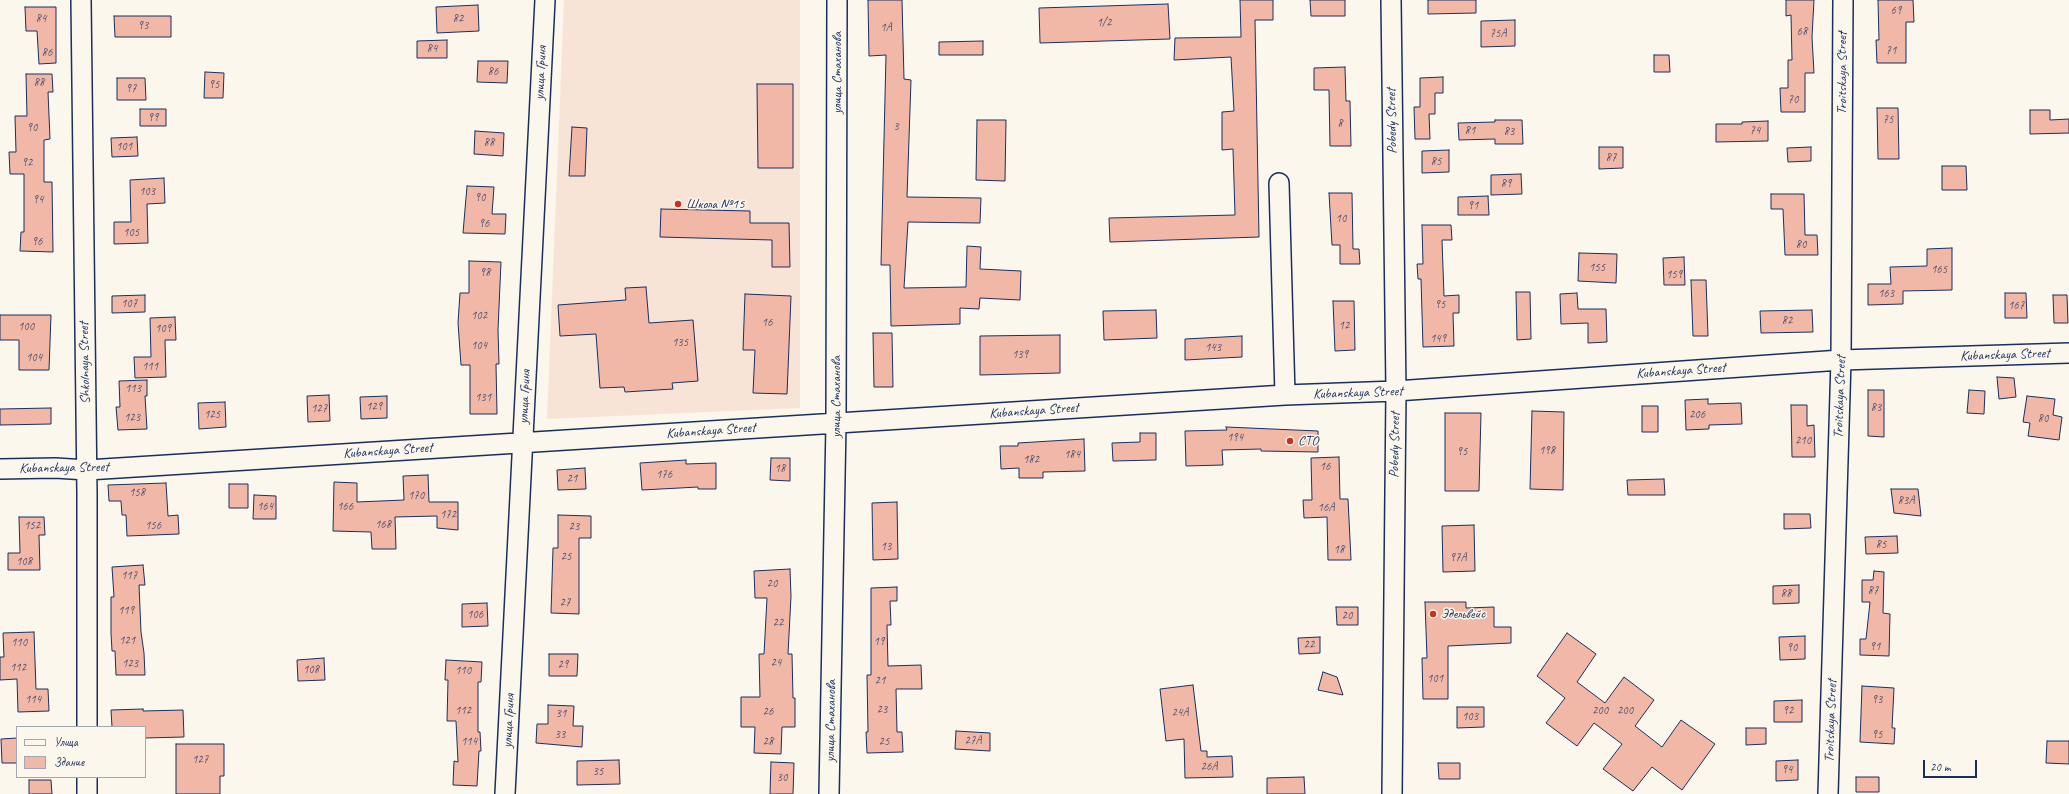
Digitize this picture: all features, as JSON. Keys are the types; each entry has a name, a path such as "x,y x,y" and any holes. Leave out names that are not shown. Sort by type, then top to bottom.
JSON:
{"street":[{"name":"Shkolnaya Street","path":"81,0 87,470 87,726"},
{"name":"улица Гриня","path":"505,794 545,0"},
{"name":"улица Стаханова","path":"829,794 836,424 837,0"},
{"name":"Pobedy Street","path":"1391,0 1396,392 1392,794"},
{"name":"Troitskaya Street","path":"1828,794 1841,360 1843,0"},
{"path":"1279,183 1285,395"},
{"name":"Kubanskaya Street","path":"0,469 55,468 87,470 1285,395 1396,392 1841,360 2069,353"},
{"path":"87,778 87,794"}],"shaded area":[{"name":"Школа №15","path":"564,0 800,0 800,408 547,419"}],"building":[{"path":"868,0 902,0 904,79 911,80 907,197 981,198 980,223 908,222 904,288 966,287 967,246 981,247 980,269 1021,271 1020,300 980,298 979,309 960,308 960,324 891,326 890,265 881,265 886,55 869,56"},
{"path":"1240,0 1273,0 1273,20 1255,20 1259,237 1110,242 1109,218 1235,215 1233,149 1222,150 1222,112 1234,111 1231,57 1174,60 1175,38 1241,37"},
{"path":"1310,0 1345,0 1345,16 1311,16"},
{"path":"1428,0 1476,0 1476,13 1428,14"},
{"path":"1786,0 1814,0 1812,37 1814,73 1805,73 1805,112 1781,112 1780,88 1788,88 1788,60 1792,60 1791,15 1786,16"},
{"path":"1878,0 1913,0 1914,22 1906,22 1906,63 1877,63 1876,40 1879,40"},
{"path":"1168,4 1170,39 1040,43 1039,8"},
{"path":"478,5 479,31 437,33 436,7"},
{"path":"25,7 56,7 56,63 39,64 37,31 26,31"},
{"path":"114,16 171,16 171,37 115,37"},
{"path":"1515,20 1515,46 1481,47 1481,21"},
{"path":"447,40 447,58 417,58 417,41"},
{"path":"983,41 983,55 939,55 939,42"},
{"path":"1654,55 1669,55 1670,72 1654,72"},
{"path":"478,61 508,61 507,83 477,82"},
{"path":"1345,67 1346,101 1350,101 1351,146 1330,146 1329,90 1314,90 1314,68"},
{"path":"205,72 224,73 223,98 204,98"},
{"path":"26,74 52,74 53,92 48,92 50,139 44,140 44,182 52,182 53,252 20,251 21,232 24,232 24,174 10,174 9,152 16,152 15,116 27,116"},
{"path":"1443,77 1443,93 1435,93 1435,114 1429,114 1430,139 1415,139 1414,107 1420,107 1420,78"},
{"path":"117,78 145,78 146,100 117,100"},
{"path":"757,84 793,84 793,168 758,168"},
{"path":"1877,108 1898,108 1899,159 1878,159"},
{"path":"140,109 166,109 166,126 140,126"},
{"path":"2030,110 2050,110 2050,120 2069,119 2069,133 2030,134"},
{"path":"977,120 1006,120 1005,181 976,180"},
{"path":"1495,120 1522,120 1523,144 1495,144 1495,139 1459,140 1458,123 1495,122"},
{"path":"1768,121 1768,141 1716,142 1716,124 1742,124 1742,122"},
{"path":"572,127 587,128 585,176 569,176"},
{"path":"475,131 504,133 503,156 474,154"},
{"path":"137,137 138,156 112,157 111,138"},
{"path":"1599,147 1623,147 1623,168 1599,169"},
{"path":"1811,147 1811,161 1788,162 1787,148"},
{"path":"1449,150 1449,172 1422,173 1422,151"},
{"path":"1942,166 1966,166 1967,190 1942,190"},
{"path":"1521,174 1522,194 1491,195 1491,175"},
{"path":"164,178 165,203 147,204 148,243 114,244 114,222 131,222 130,180"},
{"path":"467,186 494,187 492,214 506,214 505,234 463,233"},
{"path":"1329,193 1352,193 1353,249 1359,249 1360,264 1340,264 1340,245 1332,245"},
{"path":"1771,194 1804,194 1805,235 1817,235 1818,255 1785,255 1783,209 1771,209"},
{"path":"1488,196 1489,215 1458,215 1458,197"},
{"path":"661,209 750,211 750,223 789,223 790,267 772,267 772,240 660,237"},
{"path":"1422,225 1451,225 1452,240 1442,240 1444,296 1459,295 1459,313 1453,313 1454,346 1423,347 1421,279 1418,279 1417,264 1423,264"},
{"path":"1952,248 1952,290 1903,291 1903,304 1868,305 1868,284 1891,284 1890,267 1927,266 1927,249"},
{"path":"1579,253 1617,254 1616,283 1578,281"},
{"path":"1684,257 1685,285 1664,285 1663,258"},
{"path":"469,261 501,262 498,330 499,364 496,364 497,414 470,414 470,365 461,365 458,323 460,293 469,293"},
{"path":"1691,280 1706,280 1708,336 1693,336"},
{"path":"646,287 649,323 693,320 698,381 672,383 673,389 625,392 624,387 600,388 596,334 560,336 558,305 626,300 625,288"},
{"path":"1516,292 1530,292 1531,339 1517,340"},
{"path":"1577,293 1578,309 1606,309 1607,342 1588,343 1588,323 1561,324 1560,294"},
{"path":"2005,293 2026,293 2027,318 2005,318"},
{"path":"745,294 791,296 787,394 753,393 755,350 743,350"},
{"path":"145,295 145,312 112,313 112,296"},
{"path":"2053,295 2067,295 2068,323 2054,323"},
{"path":"1333,301 1354,301 1355,350 1335,351"},
{"path":"1156,310 1157,338 1104,340 1103,311"},
{"path":"1812,310 1813,332 1761,333 1760,311"},
{"path":"0,315 51,315 49,370 19,370 19,340 0,340"},
{"path":"175,317 176,340 165,340 166,377 135,378 134,357 151,357 150,318"},
{"path":"873,333 892,333 893,387 874,387"},
{"path":"1060,335 1060,373 980,375 980,336"},
{"path":"1242,336 1242,357 1185,360 1185,339"},
{"path":"1997,377 2014,378 2016,397 1999,399"},
{"path":"147,380 147,396 145,396 147,429 118,430 116,407 120,407 119,381"},
{"path":"1868,390 1884,390 1884,437 1868,436"},
{"path":"1969,390 1985,391 1984,414 1967,413"},
{"path":"329,395 330,421 308,422 307,396"},
{"path":"387,396 387,418 361,419 360,397"},
{"path":"2027,396 2055,399 2053,415 2062,417 2059,440 2028,436 2030,423 2023,422"},
{"path":"1708,399 1708,404 1741,403 1742,424 1709,425 1709,429 1686,430 1685,400"},
{"path":"225,402 226,427 199,429 198,403"},
{"path":"1791,405 1807,405 1807,426 1814,425 1815,457 1792,457"},
{"path":"1642,406 1658,406 1658,432 1642,432"},
{"path":"51,408 51,424 0,425 0,409"},
{"path":"1532,411 1564,412 1563,490 1530,489"},
{"path":"1445,413 1481,413 1479,491 1445,491"},
{"path":"1226,427 1318,431 1318,452 1261,451 1261,449 1222,450 1223,465 1186,466 1185,431 1227,430"},
{"path":"1140,433 1156,433 1156,460 1113,461 1112,443 1140,442"},
{"path":"1084,439 1085,471 1043,472 1043,478 1019,478 1019,468 1001,469 1000,446 1018,446 1018,443"},
{"path":"1339,457 1340,499 1348,499 1351,560 1328,560 1327,517 1304,518 1303,500 1312,500 1311,458"},
{"path":"771,458 790,458 790,481 770,480"},
{"path":"686,460 686,464 716,463 716,489 698,489 698,487 642,490 640,463"},
{"path":"585,468 586,489 558,490 557,470"},
{"path":"428,475 429,502 458,502 458,530 437,528 437,516 395,517 396,549 372,549 371,532 333,531 334,482 357,483 357,502 404,500 403,476"},
{"path":"1664,479 1665,495 1628,495 1627,480"},
{"path":"166,483 168,516 178,515 179,534 127,536 126,515 122,515 121,501 109,501 108,485"},
{"path":"229,484 248,484 248,508 229,508"},
{"path":"1891,489 1918,489 1921,516 1894,513"},
{"path":"254,495 276,496 276,519 253,519"},
{"path":"897,502 898,559 873,560 872,503"},
{"path":"1784,514 1810,514 1811,528 1784,529"},
{"path":"558,515 591,516 591,538 579,538 579,614 551,613 553,548 558,548"},
{"path":"19,517 44,517 45,535 39,535 40,570 8,570 8,553 20,553"},
{"path":"1474,525 1475,571 1443,572 1442,526"},
{"path":"1897,536 1898,553 1866,554 1865,537"},
{"path":"143,565 145,585 139,585 145,675 116,675 115,651 112,651 111,633 111,597 114,597 112,567"},
{"path":"790,569 791,596 788,654 792,654 795,727 782,727 781,754 754,753 755,727 741,727 741,697 760,697 759,654 764,654 767,598 755,598 754,571"},
{"path":"1874,571 1884,572 1883,613 1890,614 1889,656 1860,655 1860,639 1866,639 1870,602 1862,602 1862,580 1873,580"},
{"path":"1799,585 1799,603 1773,604 1773,586"},
{"path":"897,587 897,601 890,601 891,625 887,625 888,666 921,665 922,689 896,689 897,732 902,732 903,752 867,753 867,675 871,675 871,588"},
{"path":"1425,602 1466,602 1466,608 1494,607 1494,627 1511,627 1511,643 1448,646 1448,699 1423,699 1422,658 1427,658"},
{"path":"487,603 488,626 462,627 462,604"},
{"path":"1336,607 1358,607 1358,625 1337,625"},
{"path":"34,632 36,689 48,689 49,711 18,712 17,679 0,680 0,657 4,657 3,633"},
{"path":"1567,633 1596,654 1577,682 1605,703 1624,677 1654,700 1635,726 1662,747 1681,720 1715,744 1682,790 1652,767 1633,791 1603,769 1622,744 1594,723 1577,746 1546,723 1565,698 1537,676"},
{"path":"1805,636 1805,659 1780,660 1779,637"},
{"path":"1320,637 1320,653 1299,654 1298,638"},
{"path":"549,654 578,654 577,676 549,676"},
{"path":"324,658 325,680 298,681 297,660"},
{"path":"446,660 482,662 481,682 478,682 478,732 480,732 481,751 479,751 477,786 453,785 454,761 458,762 456,721 447,721 448,680 445,680"},
{"path":"1323,672 1337,677 1343,695 1318,690"},
{"path":"1193,685 1201,751 1207,751 1207,757 1232,756 1233,777 1185,778 1184,739 1166,741 1160,689"},
{"path":"1862,686 1894,688 1892,728 1895,728 1894,744 1860,742"},
{"path":"1802,700 1802,722 1774,722 1774,701"},
{"path":"548,705 574,706 573,726 583,726 582,747 536,743 537,724 548,724"},
{"path":"1457,707 1484,707 1484,727 1457,728"},
{"path":"111,710 183,710 184,737 146,738 146,726 112,726"},
{"path":"1746,728 1766,728 1766,744 1746,745"},
{"path":"956,731 990,733 990,751 955,749"},
{"path":"16,738 16,763 2,763 1,739"},
{"path":"2047,741 2069,741 2069,764 2046,763"},
{"path":"176,744 224,744 224,776 220,776 220,794 176,794"},
{"path":"619,760 620,784 577,785 577,761"},
{"path":"1798,760 1798,780 1776,781 1776,761"},
{"path":"771,762 794,763 793,794 770,794"},
{"path":"1438,763 1460,763 1460,779 1439,779"},
{"path":"1304,777 1305,794 1267,794 1267,778"},
{"path":"1856,777 1879,777 1879,792 1856,792"},
{"path":"29,780 51,780 52,794 29,794"}],"place":[{"name":"Школа №15","path":"678,204"},
{"name":"СТО","path":"1290,441"},
{"name":"Эдельвейс","path":"1433,614"}]}
